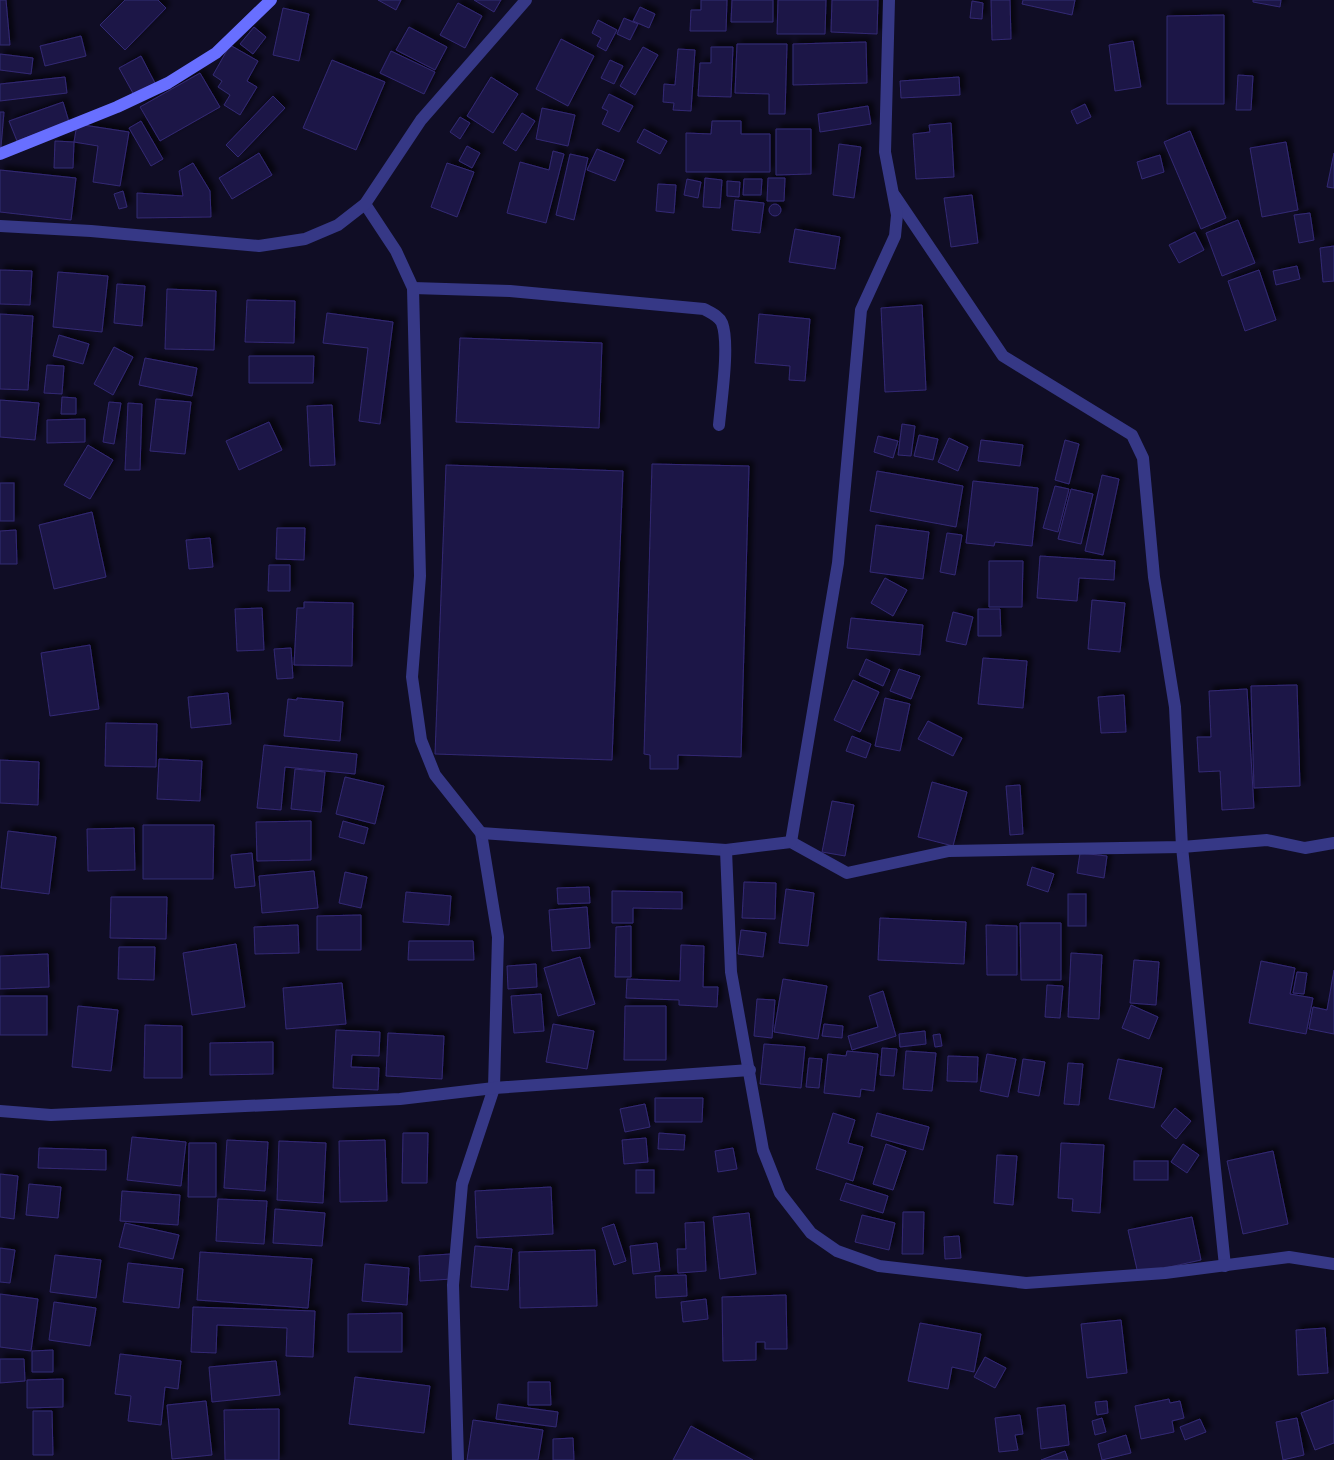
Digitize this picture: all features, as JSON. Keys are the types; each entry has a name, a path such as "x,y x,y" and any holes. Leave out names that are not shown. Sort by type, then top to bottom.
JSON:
{"main road":[{"path":"0,154 117,108 168,83 216,54 271,0"}],"street":[{"path":"0,226 91,231 259,246 305,238 338,225 365,204 421,120 526,0"},
{"path":"791,842 838,563 861,310 895,236 897,215 895,196 887,171 885,152 889,0"},
{"path":"895,196 1004,356 1132,435 1143,458 1154,577 1175,707 1182,847 1225,1266"},
{"path":"365,204 396,251 413,288 420,576 412,678 421,740 435,775 481,833 498,938 494,1088 462,1184 453,1285 458,1460"},
{"path":"413,288 510,291 704,309 716,316 722,323 724,344 719,425"},
{"path":"481,833 726,850 791,842 847,873 949,851 1182,847 1267,840 1305,848 1334,842"},
{"path":"726,850 731,972 763,1150 780,1194 811,1234 837,1251 879,1266 1026,1283 1165,1273 1289,1257 1334,1264"},
{"path":"0,1110 51,1115 391,1099 494,1088 750,1070"}],"building":[{"path":"0,0 6,0 10,45 0,45"},
{"path":"125,0 158,0 166,8 125,50 100,25"},
{"path":"378,0 401,0 396,10"},
{"path":"474,0 501,0 494,12"},
{"path":"701,0 727,0 726,31 690,31 691,10 701,10"},
{"path":"732,0 773,0 773,22 731,22"},
{"path":"778,0 826,0 825,34 777,34"},
{"path":"832,0 878,0 877,34 831,32"},
{"path":"991,0 1010,0 1011,39 992,40"},
{"path":"1023,0 1075,0 1072,15 1022,4"},
{"path":"1253,0 1281,0 1280,7 1253,2"},
{"path":"972,1 983,3 982,19 970,18"},
{"path":"458,3 482,16 465,48 440,35"},
{"path":"640,7 655,14 649,28 633,21"},
{"path":"283,8 309,14 299,61 273,55"},
{"path":"1224,15 1224,104 1167,104 1167,16"},
{"path":"624,18 638,24 630,40 617,34"},
{"path":"598,20 617,30 606,51 597,46 601,38 592,33"},
{"path":"254,27 266,37 253,54 240,44"},
{"path":"409,27 447,47 435,70 396,50"},
{"path":"81,36 86,56 45,66 40,46"},
{"path":"561,39 594,56 568,106 536,89"},
{"path":"1133,41 1141,87 1115,91 1109,45"},
{"path":"866,42 867,83 793,85 793,44"},
{"path":"737,44 787,44 785,114 769,114 769,94 735,93"},
{"path":"230,45 258,61 247,81 257,87 240,115 224,105 230,95 218,87 222,81 213,75"},
{"path":"643,47 658,55 635,95 620,86"},
{"path":"711,47 733,47 731,97 698,96 700,63 711,63"},
{"path":"678,49 695,50 691,111 673,110 674,103 663,102 664,84 675,85"},
{"path":"391,51 435,72 424,94 380,73"},
{"path":"0,54 33,58 31,74 0,70"},
{"path":"141,56 155,83 134,95 119,68"},
{"path":"332,60 385,82 356,150 303,128"},
{"path":"610,60 623,66 614,84 601,78"},
{"path":"200,73 220,107 160,141 140,107"},
{"path":"1238,75 1253,76 1251,110 1236,110"},
{"path":"65,77 67,93 0,101 0,84"},
{"path":"491,77 518,94 493,133 467,116"},
{"path":"959,77 960,95 901,98 900,81"},
{"path":"609,94 633,106 619,132 602,124 608,111 602,108"},
{"path":"273,96 285,108 238,157 226,145"},
{"path":"63,102 69,122 17,141 9,121"},
{"path":"1085,104 1091,117 1077,124 1071,111"},
{"path":"868,106 871,124 820,132 818,114"},
{"path":"542,108 575,115 568,146 536,139"},
{"path":"0,112 4,112 1,147 0,147"},
{"path":"522,113 535,121 516,151 503,143"},
{"path":"460,117 470,123 460,139 450,132"},
{"path":"141,121 163,159 151,166 129,128"},
{"path":"712,121 741,121 741,134 770,134 770,172 686,172 686,133 711,134"},
{"path":"951,123 954,177 916,179 913,134 930,132 929,125"},
{"path":"77,124 129,132 120,186 93,182 98,146 74,142"},
{"path":"644,129 667,141 660,154 637,142"},
{"path":"776,129 811,129 811,174 776,175"},
{"path":"1190,131 1226,218 1201,229 1164,142"},
{"path":"55,141 74,142 73,168 54,168"},
{"path":"1286,142 1298,210 1262,217 1250,148"},
{"path":"839,144 861,147 854,198 833,195"},
{"path":"467,146 480,153 472,168 459,161"},
{"path":"597,149 624,160 615,181 587,170"},
{"path":"553,151 564,154 546,223 507,213 520,162 549,170"},
{"path":"259,153 272,175 232,199 219,178"},
{"path":"1334,153 1334,188 1327,187"},
{"path":"570,154 588,158 574,220 556,215"},
{"path":"1160,155 1164,172 1142,179 1137,162"},
{"path":"193,163 210,191 211,217 137,218 137,193 183,196 179,171"},
{"path":"447,163 474,172 457,217 431,207"},
{"path":"0,170 76,178 71,220 0,212"},
{"path":"705,178 722,180 720,208 703,207"},
{"path":"768,178 785,178 784,201 767,201"},
{"path":"687,179 701,182 698,198 684,195"},
{"path":"744,179 762,179 761,195 743,195"},
{"path":"727,181 740,182 739,197 727,196"},
{"path":"658,184 676,185 674,213 656,211"},
{"path":"123,191 127,207 119,209 114,194"},
{"path":"972,195 978,243 951,247 944,198"},
{"path":"735,200 764,203 760,233 732,230"},
{"path":"777,204 780,205 780,215 773,216 770,215 769,208 770,205"},
{"path":"1310,213 1314,240 1299,243 1294,215"},
{"path":"1238,220 1255,263 1222,276 1206,233"},
{"path":"795,229 840,237 835,269 789,262"},
{"path":"1195,232 1204,250 1179,263 1169,245"},
{"path":"1334,246 1334,281 1323,282 1320,248"},
{"path":"1297,266 1300,279 1276,285 1273,271"},
{"path":"0,270 32,271 30,305 0,304"},
{"path":"1259,270 1276,320 1245,331 1228,281"},
{"path":"58,272 108,276 102,332 53,327"},
{"path":"117,284 145,286 142,326 114,323"},
{"path":"167,289 216,291 214,350 165,349"},
{"path":"247,300 295,301 294,343 245,342"},
{"path":"922,305 926,390 885,392 881,308"},
{"path":"327,313 393,322 380,424 359,421 368,348 323,343"},
{"path":"0,314 33,316 28,390 0,389"},
{"path":"759,314 810,319 805,381 789,380 790,366 755,363"},
{"path":"59,335 89,344 83,364 53,356"},
{"path":"460,338 602,343 599,428 456,422"},
{"path":"114,347 133,357 113,395 94,384"},
{"path":"249,356 314,356 313,383 249,383"},
{"path":"145,358 197,368 192,396 139,385"},
{"path":"47,365 64,366 62,394 44,393"},
{"path":"62,397 76,398 76,414 61,414"},
{"path":"156,399 191,402 185,454 150,451"},
{"path":"0,400 39,403 35,440 0,437"},
{"path":"109,402 121,403 114,444 103,442"},
{"path":"128,403 142,404 140,470 125,470"},
{"path":"332,405 335,465 310,466 307,406"},
{"path":"85,419 85,442 47,443 47,420"},
{"path":"269,422 282,450 239,470 226,441"},
{"path":"902,424 915,426 911,456 898,455"},
{"path":"919,435 938,439 933,460 914,456"},
{"path":"878,436 898,441 893,458 874,452"},
{"path":"949,438 968,447 958,471 938,462"},
{"path":"981,440 1023,445 1020,466 978,461"},
{"path":"1065,440 1079,444 1069,484 1055,480"},
{"path":"88,445 113,460 90,499 64,485"},
{"path":"652,464 749,466 741,757 678,755 678,769 650,769 650,755 644,754"},
{"path":"446,465 623,471 612,760 435,754"},
{"path":"877,471 963,486 956,527 870,511"},
{"path":"1102,475 1119,479 1103,555 1085,551"},
{"path":"973,481 1038,488 1032,546 995,542 994,546 966,543"},
{"path":"0,483 14,483 14,521 0,521"},
{"path":"1055,486 1069,489 1058,532 1043,528"},
{"path":"1071,489 1093,494 1081,544 1058,539"},
{"path":"92,512 106,577 54,589 39,525"},
{"path":"876,525 929,532 923,579 870,572"},
{"path":"277,528 305,528 304,560 276,559"},
{"path":"16,530 17,564 0,564 0,531"},
{"path":"947,533 962,535 955,575 940,572"},
{"path":"210,538 213,567 189,569 186,540"},
{"path":"1040,556 1115,561 1114,580 1079,578 1077,601 1037,598"},
{"path":"989,561 1023,561 1022,607 989,607"},
{"path":"269,565 290,565 290,591 268,591"},
{"path":"885,578 907,590 893,616 871,603"},
{"path":"1092,600 1125,603 1120,652 1088,649"},
{"path":"304,602 353,603 352,666 294,665 297,608 304,608"},
{"path":"262,608 264,650 237,651 235,609"},
{"path":"978,609 1000,609 1001,636 978,636"},
{"path":"953,612 973,617 966,645 946,641"},
{"path":"851,618 923,625 920,655 847,648"},
{"path":"90,645 99,709 50,716 41,653"},
{"path":"291,648 293,678 277,679 274,649"},
{"path":"983,658 1027,661 1023,708 978,704"},
{"path":"866,659 890,670 883,686 859,675"},
{"path":"899,669 920,676 911,699 890,691"},
{"path":"853,680 879,692 860,732 834,720"},
{"path":"1297,685 1300,786 1254,788 1251,686"},
{"path":"1247,689 1254,808 1222,810 1220,771 1199,772 1197,737 1211,737 1209,691"},
{"path":"228,693 231,724 191,728 188,697"},
{"path":"1124,695 1126,732 1101,733 1098,697"},
{"path":"297,698 343,702 340,741 284,736 288,699 297,700"},
{"path":"885,698 910,704 900,751 875,746"},
{"path":"928,721 962,738 953,756 918,739"},
{"path":"106,723 157,724 156,767 105,766"},
{"path":"852,736 871,744 866,758 846,751"},
{"path":"264,745 357,754 355,774 285,767 281,810 257,808"},
{"path":"159,759 202,761 200,801 157,799"},
{"path":"0,760 39,762 38,805 0,803"},
{"path":"295,769 325,772 321,812 291,809"},
{"path":"345,777 384,786 375,824 336,814"},
{"path":"932,782 967,792 953,846 918,837"},
{"path":"1020,785 1023,834 1010,835 1006,786"},
{"path":"832,801 854,805 845,856 822,852"},
{"path":"311,821 311,860 257,861 256,822"},
{"path":"343,821 368,828 364,844 339,837"},
{"path":"143,825 214,825 213,879 143,879"},
{"path":"134,828 135,870 88,871 87,829"},
{"path":"8,831 56,837 49,894 1,888"},
{"path":"252,853 255,886 235,888 231,855"},
{"path":"1080,853 1107,856 1104,878 1077,873"},
{"path":"1032,867 1054,874 1048,892 1027,885"},
{"path":"314,871 318,908 262,913 259,876"},
{"path":"345,872 367,877 361,908 339,903"},
{"path":"744,882 776,883 775,919 742,918"},
{"path":"589,887 590,903 558,904 557,888"},
{"path":"786,889 814,893 808,946 779,943"},
{"path":"612,891 682,892 682,909 633,908 633,923 612,923"},
{"path":"406,892 451,896 449,925 403,922"},
{"path":"1068,894 1086,894 1086,926 1068,926"},
{"path":"111,897 167,897 166,939 110,938"},
{"path":"587,907 590,948 552,951 549,910"},
{"path":"361,915 361,950 317,950 317,916"},
{"path":"880,918 966,922 964,964 878,960"},
{"path":"1020,923 1061,923 1061,980 1021,980"},
{"path":"298,925 299,953 255,954 254,927"},
{"path":"986,925 1017,926 1017,975 987,975"},
{"path":"631,926 631,977 615,977 616,927"},
{"path":"741,930 766,933 763,957 738,954"},
{"path":"409,941 473,941 474,960 408,960"},
{"path":"236,944 245,1007 192,1015 183,953"},
{"path":"681,945 704,946 703,987 718,987 717,1007 679,1005 679,1000 626,998 627,979 680,981"},
{"path":"119,947 155,947 154,980 118,979"},
{"path":"1071,953 1102,955 1099,1019 1068,1017"},
{"path":"48,954 49,987 0,989 0,956"},
{"path":"580,957 595,1004 558,1016 544,968"},
{"path":"1134,960 1159,962 1156,1005 1130,1003"},
{"path":"1261,961 1295,968 1290,994 1313,998 1306,1034 1249,1023"},
{"path":"536,964 537,987 508,989 507,966"},
{"path":"1334,970 1334,1034 1309,1029 1313,1007 1327,1010"},
{"path":"1297,972 1307,973 1304,994 1293,993"},
{"path":"783,979 827,986 818,1039 774,1032"},
{"path":"342,983 346,1024 286,1029 283,988"},
{"path":"1047,985 1063,986 1060,1018 1045,1017"},
{"path":"883,991 896,1036 852,1050 848,1036 878,1027 869,996"},
{"path":"541,994 544,1031 514,1033 511,996"},
{"path":"0,996 47,996 47,1035 0,1035"},
{"path":"757,999 775,1000 772,1038 754,1036"},
{"path":"1131,1005 1158,1017 1149,1039 1122,1028"},
{"path":"78,1006 118,1010 111,1071 72,1067"},
{"path":"625,1006 666,1006 666,1060 624,1060"},
{"path":"553,1024 594,1031 587,1069 546,1062"},
{"path":"824,1024 843,1026 842,1038 822,1036"},
{"path":"145,1025 182,1026 182,1078 144,1078"},
{"path":"336,1030 380,1032 379,1056 352,1055 351,1067 379,1068 378,1090 333,1088"},
{"path":"925,1031 926,1044 900,1047 899,1034"},
{"path":"388,1033 444,1036 442,1079 386,1076"},
{"path":"940,1034 942,1046 935,1047 933,1035"},
{"path":"273,1042 273,1074 210,1075 210,1043"},
{"path":"764,1044 805,1047 801,1088 760,1084"},
{"path":"882,1048 897,1049 894,1076 880,1075"},
{"path":"847,1051 878,1054 874,1091 861,1089 860,1097 824,1093 828,1054 846,1056"},
{"path":"906,1051 936,1053 932,1091 903,1089"},
{"path":"987,1054 1016,1059 1008,1097 980,1091"},
{"path":"948,1056 978,1057 977,1082 947,1081"},
{"path":"809,1058 822,1059 819,1088 806,1087"},
{"path":"1023,1059 1045,1062 1039,1096 1018,1092"},
{"path":"1118,1059 1162,1068 1154,1108 1109,1099"},
{"path":"1068,1063 1083,1064 1079,1105 1064,1104"},
{"path":"655,1098 703,1098 702,1122 655,1122"},
{"path":"645,1104 650,1127 625,1132 620,1109"},
{"path":"1175,1108 1191,1121 1176,1139 1161,1126"},
{"path":"833,1113 855,1120 848,1143 863,1147 853,1181 816,1169"},
{"path":"877,1113 929,1127 923,1150 871,1136"},
{"path":"403,1133 428,1133 427,1183 402,1183"},
{"path":"659,1133 685,1135 684,1150 658,1149"},
{"path":"132,1137 186,1142 181,1186 127,1180"},
{"path":"646,1138 648,1162 624,1164 622,1140"},
{"path":"227,1140 268,1142 265,1191 224,1188"},
{"path":"385,1140 387,1201 340,1202 339,1141"},
{"path":"279,1141 326,1143 323,1203 277,1200"},
{"path":"189,1143 216,1143 216,1197 188,1197"},
{"path":"1061,1143 1104,1145 1100,1213 1072,1211 1073,1199 1058,1198"},
{"path":"886,1144 906,1151 893,1190 873,1184"},
{"path":"1183,1144 1199,1155 1187,1173 1171,1162"},
{"path":"39,1148 106,1150 106,1170 38,1168"},
{"path":"733,1148 737,1169 718,1172 715,1151"},
{"path":"1273,1151 1288,1224 1243,1234 1227,1161"},
{"path":"997,1155 1017,1156 1013,1205 994,1203"},
{"path":"1134,1161 1168,1161 1168,1180 1134,1180"},
{"path":"636,1170 654,1170 654,1193 636,1193"},
{"path":"0,1174 18,1176 14,1219 0,1217"},
{"path":"846,1183 888,1196 883,1213 840,1200"},
{"path":"29,1184 61,1187 58,1218 26,1215"},
{"path":"551,1187 553,1234 477,1238 475,1191"},
{"path":"122,1191 180,1195 178,1225 120,1221"},
{"path":"218,1199 267,1201 264,1244 216,1241"},
{"path":"275,1209 325,1213 322,1246 273,1243"},
{"path":"903,1212 924,1212 923,1254 902,1254"},
{"path":"749,1213 756,1274 720,1279 713,1217"},
{"path":"862,1215 895,1223 889,1250 855,1242"},
{"path":"1192,1217 1201,1260 1138,1274 1128,1230"},
{"path":"704,1222 706,1271 678,1273 677,1249 686,1249 685,1223"},
{"path":"125,1223 179,1235 173,1259 119,1247"},
{"path":"614,1224 626,1261 614,1265 602,1228"},
{"path":"959,1236 961,1258 945,1259 944,1237"},
{"path":"657,1243 660,1271 633,1274 630,1246"},
{"path":"475,1246 512,1249 508,1290 471,1287"},
{"path":"0,1248 15,1250 10,1283 0,1282"},
{"path":"595,1250 597,1306 520,1308 519,1252"},
{"path":"200,1252 312,1259 308,1308 197,1300"},
{"path":"451,1254 452,1279 420,1281 419,1256"},
{"path":"55,1255 101,1260 96,1298 50,1292"},
{"path":"128,1263 183,1269 179,1308 123,1302"},
{"path":"365,1264 409,1268 407,1305 362,1301"},
{"path":"686,1275 687,1296 656,1298 655,1276"},
{"path":"0,1294 38,1299 31,1351 0,1347"},
{"path":"786,1295 787,1349 765,1349 765,1342 756,1342 756,1360 723,1361 722,1297"},
{"path":"706,1299 708,1319 683,1322 681,1302"},
{"path":"54,1302 96,1308 90,1346 49,1340"},
{"path":"193,1307 315,1311 313,1357 286,1356 287,1328 217,1325 216,1353 191,1352"},
{"path":"402,1313 402,1352 348,1352 348,1314"},
{"path":"1121,1320 1127,1373 1087,1378 1081,1324"},
{"path":"920,1323 981,1334 974,1372 952,1367 948,1389 908,1381"},
{"path":"1325,1328 1328,1373 1298,1375 1296,1330"},
{"path":"53,1350 53,1372 32,1372 32,1351"},
{"path":"120,1354 181,1361 178,1389 165,1387 161,1425 128,1421 131,1396 115,1394"},
{"path":"985,1357 1006,1368 995,1388 974,1377"},
{"path":"0,1359 24,1359 25,1381 0,1383"},
{"path":"276,1361 280,1395 212,1402 209,1367"},
{"path":"355,1377 430,1386 424,1433 349,1424"},
{"path":"63,1379 63,1407 27,1408 27,1380"},
{"path":"528,1382 550,1382 551,1405 528,1405"},
{"path":"1169,1399 1170,1403 1180,1401 1184,1418 1172,1421 1174,1432 1141,1439 1135,1406"},
{"path":"1334,1400 1334,1443 1315,1450 1301,1413"},
{"path":"206,1401 212,1455 172,1459 167,1405"},
{"path":"1107,1401 1108,1413 1097,1415 1095,1402"},
{"path":"498,1404 558,1412 556,1427 496,1419"},
{"path":"1065,1405 1069,1445 1041,1449 1037,1408"},
{"path":"279,1409 279,1460 225,1460 224,1410"},
{"path":"33,1411 52,1411 53,1455 33,1455"},
{"path":"1020,1415 1023,1434 1015,1435 1018,1450 999,1452 995,1418"},
{"path":"1102,1418 1106,1432 1095,1435 1092,1421"},
{"path":"1297,1418 1304,1455 1283,1460 1276,1422"},
{"path":"1200,1419 1206,1432 1185,1440 1180,1427"},
{"path":"473,1420 543,1430 538,1460 467,1460"},
{"path":"691,1426 753,1460 673,1460"},
{"path":"1126,1435 1131,1453 1102,1460 1098,1444"},
{"path":"573,1438 574,1460 553,1460 553,1439"},
{"path":"1065,1451 1068,1460 1041,1460"}]}
